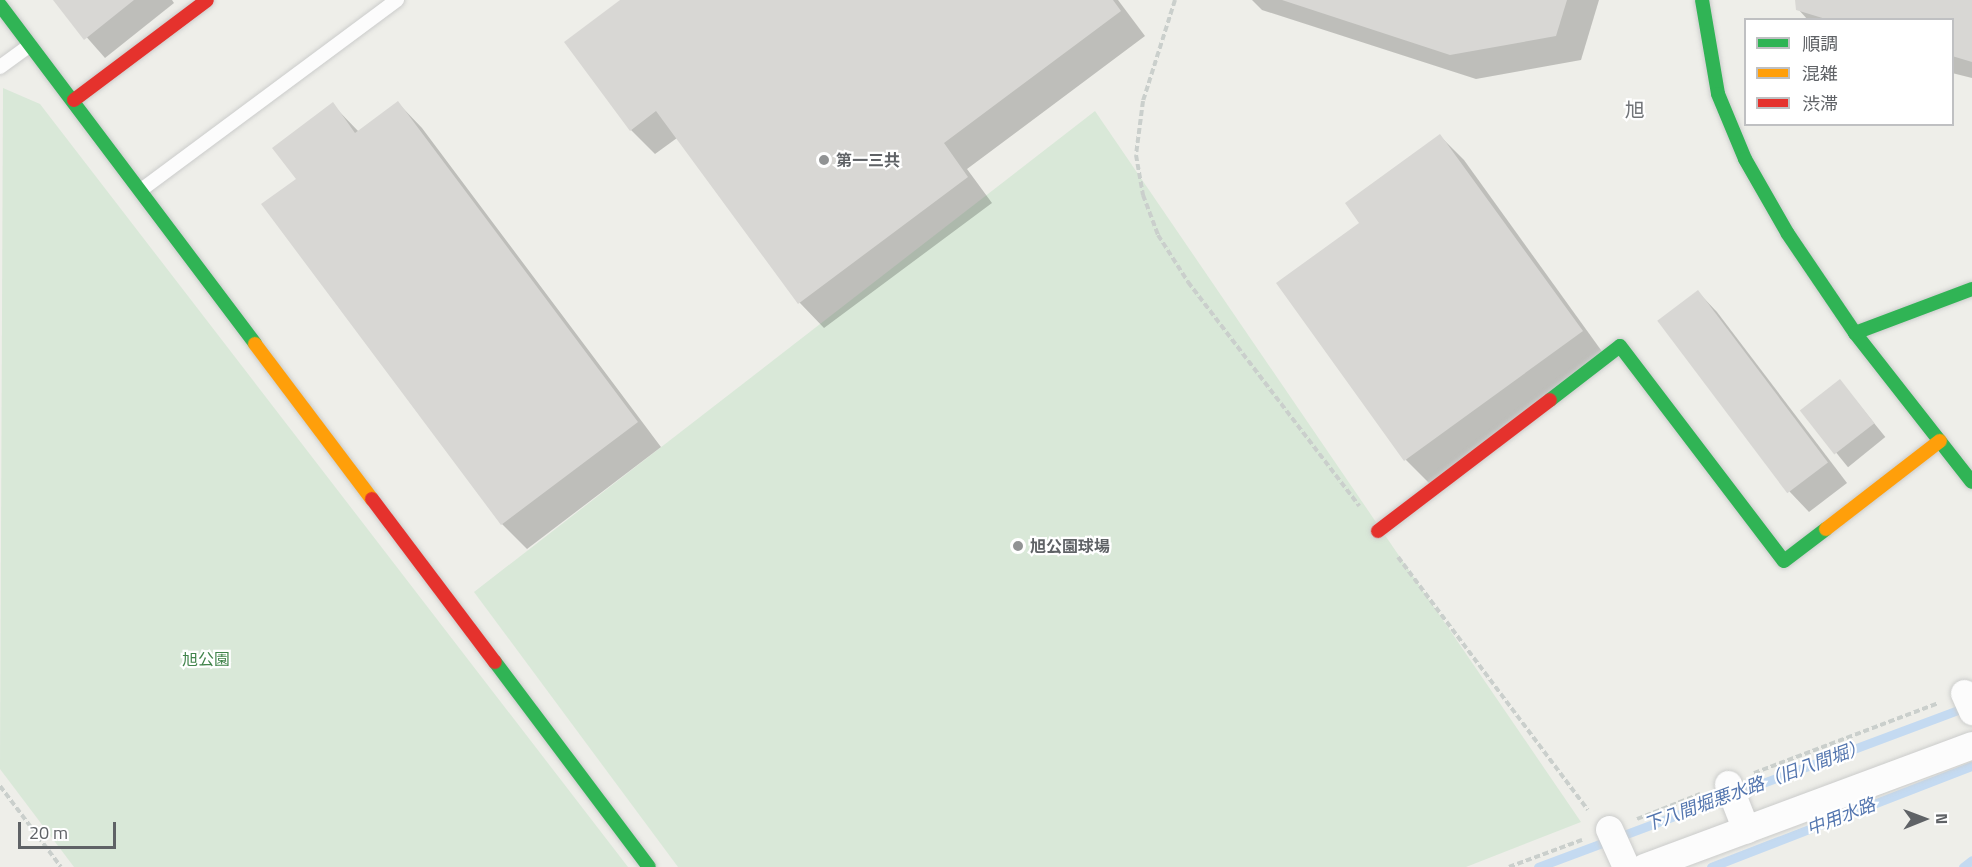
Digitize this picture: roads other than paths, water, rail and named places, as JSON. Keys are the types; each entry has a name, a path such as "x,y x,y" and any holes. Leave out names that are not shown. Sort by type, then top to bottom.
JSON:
{"street":[{"path":"74,100 207,0"},
{"path":"1702,0 1718,94 1745,159 1788,234 1855,333 1972,482"},
{"path":"0,5 74,100 649,867"},
{"path":"1855,333 1972,289"},
{"path":"1378,531 1620,346 1784,561 1940,441"},
{"path":"1644,867 1972,745"},
{"path":"1728,784 1746,830"},
{"path":"1601,822 1626,867"}],"lane":[{"path":"141,190 397,0"},
{"path":"0,68 30,45"}],"waterway":[{"name":"下八間堀悪水路（旧八間堀）","path":"1538,867 1967,707"},
{"name":"中用水路","path":"1711,867 1972,766"},
{"path":"1963,867 1972,860"}],"place":[{"name":"第一三共","path":"824,160"},
{"name":"旭公園球場","path":"1018,546"}],"district":[{"name":"旭","path":"1635,109"}],"park label":[{"name":"旭公園","path":"206,659"}]}
